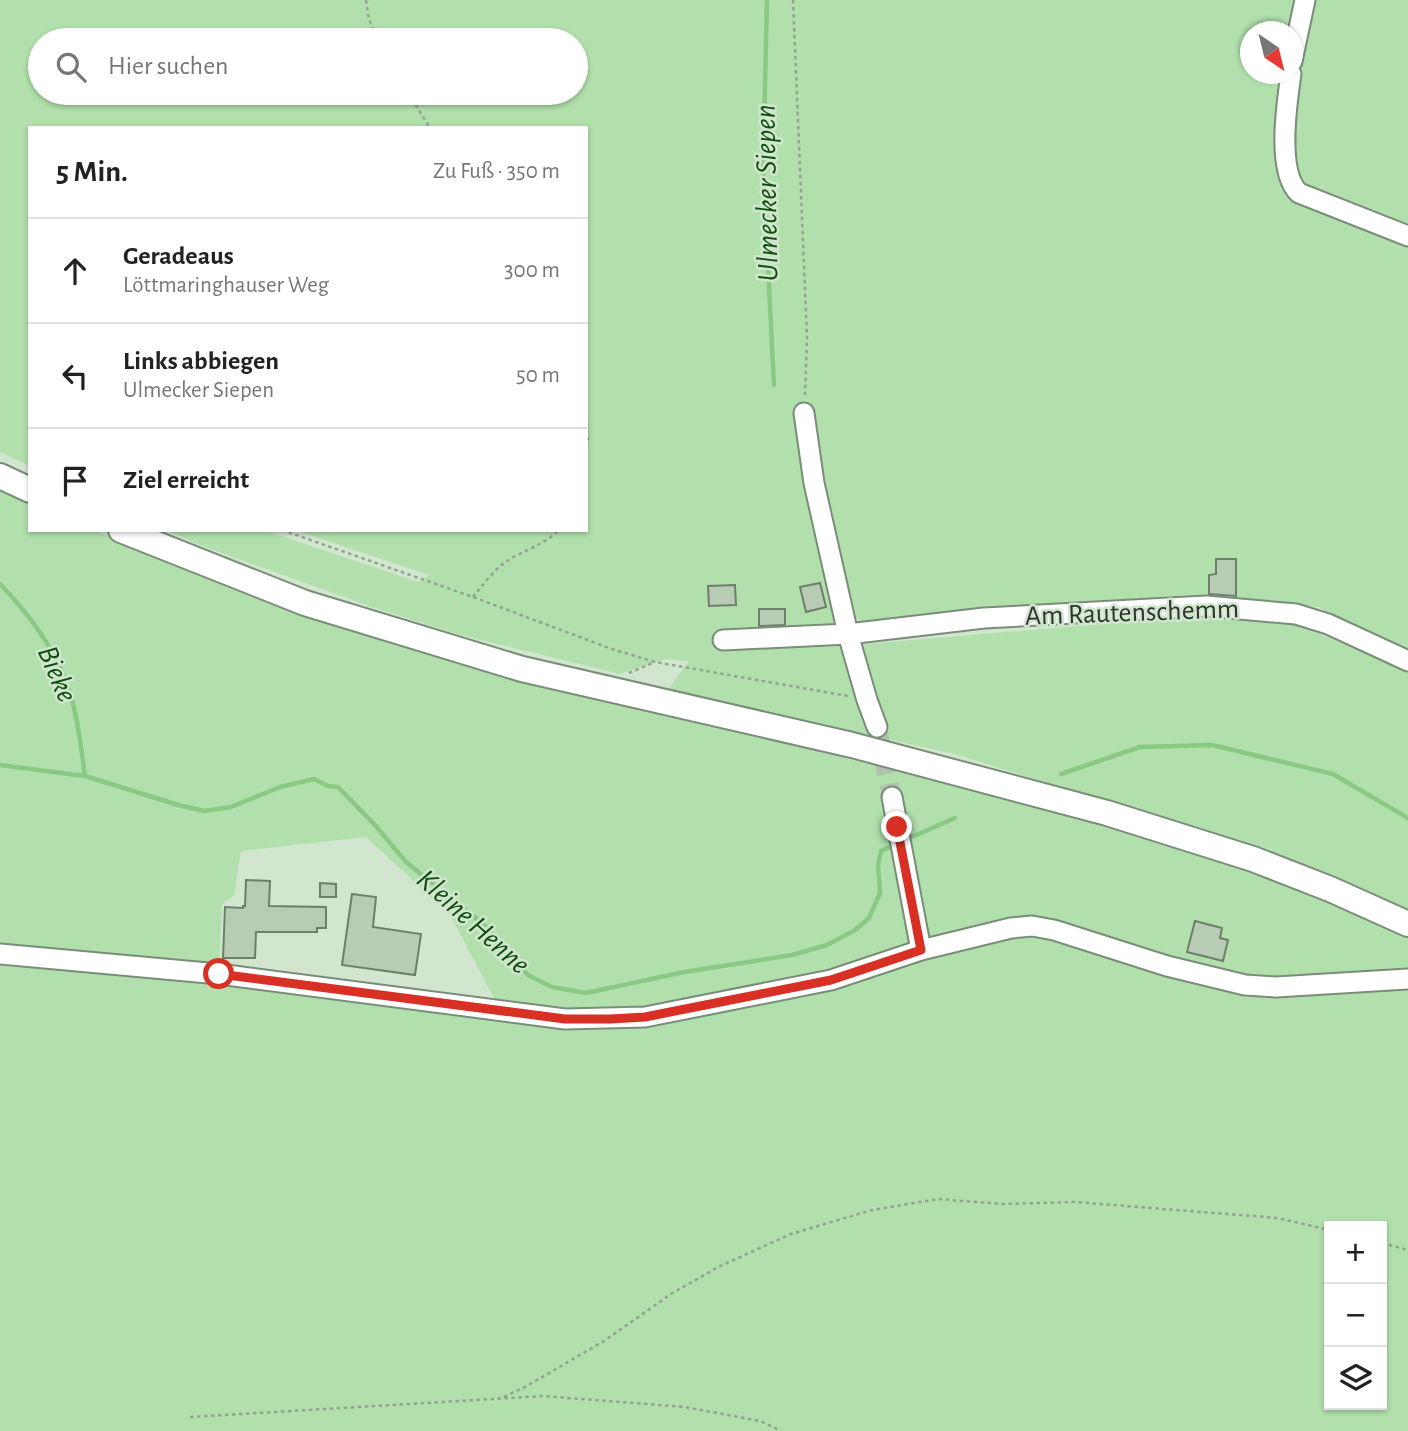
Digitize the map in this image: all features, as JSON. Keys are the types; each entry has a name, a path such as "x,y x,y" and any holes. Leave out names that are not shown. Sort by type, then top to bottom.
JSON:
{"main road":[{"path":"0,476 28,489"},
{"path":"126,532 305,603 522,669 852,745 1107,813 1253,859 1330,889 1408,924"}],"street":[{"path":"1301,21 1305,0"},
{"path":"1289,84 1286,146 1290,182 1295,189 1299,193 1408,236"},
{"path":"804,413 814,484 848,634 877,727"},
{"name":"Am Rautenschemm","path":"848,634 984,618 1206,606 1296,614 1328,624 1408,662"},
{"path":"723,640 848,634"},
{"path":"892,797 921,950"},
{"path":"0,954 232,975 565,1019 645,1017 831,980 921,950 1011,928 1032,926 1054,930 1167,966 1237,984 1276,987 1408,979"}],"path":[{"path":"366,0 373,28"},
{"path":"793,0 807,338 804,413"},
{"path":"416,105 429,126"},
{"path":"288,532 609,648 655,662 867,700"},
{"path":"473,597 505,562 545,542 557,532"},
{"path":"619,677 655,662"},
{"path":"504,1397 604,1341 671,1294 718,1267 812,1226 872,1210 938,1199 1003,1204 1075,1202 1278,1218 1324,1229"},
{"path":"1387,1244 1408,1250"},
{"path":"190,1417 543,1396 685,1408 760,1421 781,1431"}],"green space":[{"path":"0,0 1408,0 1408,651 1318,607 1287,604 868,625 856,618 847,607 843,646 1207,615 1296,624 1408,672 1408,912 1377,895 1272,854 955,754 667,691 689,661 665,659 620,674 461,635 369,606 170,532 269,532 418,582 430,575 300,532 588,532 588,126 28,126 28,465 0,452"},
{"path":"0,490 28,502 28,532 98,532 174,563 452,658 642,709 1086,817 1238,864 1408,935 1408,1431 0,1431 0,966 317,985 500,1009 450,915 366,837 241,851 234,895 222,904 219,974 0,947"}],"building":[{"path":"1216,559 1236,559 1236,596 1209,594 1209,575 1216,574"},
{"path":"820,583 826,607 806,612 800,587"},
{"path":"735,585 736,605 709,606 708,586"},
{"path":"759,609 785,609 785,625 759,626"},
{"path":"246,880 270,881 269,906 326,907 326,928 317,928 317,932 256,932 255,958 223,958 225,907 245,906"},
{"path":"320,883 336,884 336,897 320,897"},
{"path":"352,894 376,897 373,927 421,934 415,975 342,965"},
{"path":"1195,921 1222,928 1220,938 1228,940 1223,961 1187,952"}],"waterway":[{"name":"Ulmecker Siepen","path":"767,0 763,168 774,385"},
{"name":"Bieke","path":"0,584 33,622 59,665 74,707 85,776"},
{"name":"Kleine Henne","path":"1061,774 1140,747 1212,745 1333,774 1408,818"},
{"name":"Kleine Henne","path":"0,765 85,776 204,811 231,807 280,787 314,779 328,786 338,787 406,862 483,924 528,975 552,987 586,993 684,972 792,955 827,945 855,930 869,918 880,893 878,865 881,851 897,844"},
{"name":"Kleine Henne","path":"905,840 955,818"}],"tunnel":[{"path":"877,727 892,797"}],"route":[{"path":"219,974 565,1019 645,1017 724,999 831,980 921,950 897,827"}]}
